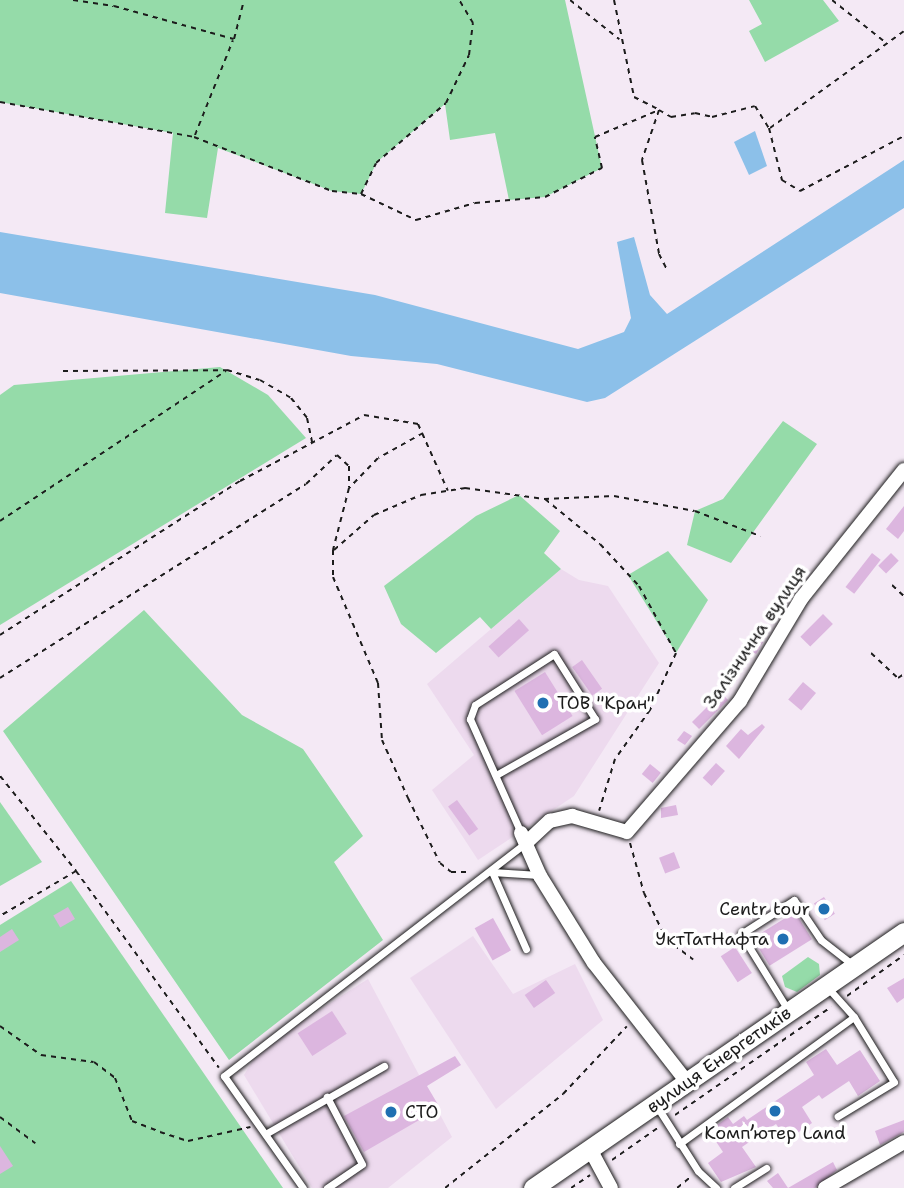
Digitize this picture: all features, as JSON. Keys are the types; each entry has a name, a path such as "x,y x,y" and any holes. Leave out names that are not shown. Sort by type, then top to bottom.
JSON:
{"main road":[{"name":"вулиця Енергетиків","path":"534,1188 904,932"}],"street":[{"name":"Залізнична вулиця","path":"626,832 740,701 801,599 904,470"},
{"path":"626,832 572,816 550,821 523,838 540,876 594,963 687,1082"},
{"path":"825,1188 904,1142"},
{"path":"590,1149 611,1188"}],"lane":[{"path":"303,1188 267,1133 224,1076 492,872 523,838 470,719 475,705 554,654 595,719 496,775"},
{"path":"492,872 540,876"},
{"path":"492,872 526,949"},
{"path":"788,1011 741,934 794,900 821,940 854,965"},
{"path":"825,985 854,1017 894,1082 838,1116"},
{"path":"680,1144 854,1017"},
{"path":"267,1133 384,1066"},
{"path":"327,1097 362,1164 327,1188"},
{"path":"656,1104 698,1171 716,1188"},
{"path":"734,1188 766,1168"}],"path":[{"path":"74,0 114,6 234,39"},
{"path":"194,137 234,39 244,0"},
{"path":"361,194 376,163 446,103 469,55 473,23 458,0"},
{"path":"570,0 620,39"},
{"path":"614,0 634,97 671,117 695,113 712,117 755,106 769,128 782,180 800,191 904,136"},
{"path":"832,0 886,42"},
{"path":"769,128 904,31"},
{"path":"0,102 194,137 332,191 361,194 416,220 475,202 545,197 602,168 595,137 659,110"},
{"path":"659,110 642,160 659,254 667,270"},
{"path":"0,521 227,370"},
{"path":"63,371 227,370 260,380 291,398 307,418 312,443"},
{"path":"0,635 240,481 364,415 418,424 424,432 448,491"},
{"path":"349,488 379,458 424,432"},
{"path":"0,678 306,484 337,455 349,466 349,488 333,550 333,577 378,683 382,740 440,863 451,872 492,872"},
{"path":"333,550 374,515 421,495 465,488 544,499 614,496 695,511 760,536"},
{"path":"544,499 600,544 639,586 676,653 650,710 615,759 595,823"},
{"path":"892,585 904,596"},
{"path":"871,653 898,678 904,674"},
{"path":"0,776 76,871 224,1076"},
{"path":"626,832 645,893 666,939 693,959"},
{"path":"0,916 76,871"},
{"path":"571,1188 904,955"},
{"path":"445,1188 563,1094 635,1018"},
{"path":"0,1026 41,1055 94,1062 115,1078 132,1121 160,1132 188,1141 237,1133 259,1123"},
{"path":"0,1117 34,1143"},
{"path":"677,1188 698,1171"}],"shaded area":[{"name":"ТОВ \"Кран\"","path":"561,569 579,580 608,586 659,663 574,796 478,860 432,790 474,755 427,684"},
{"path":"473,936 513,994 575,964 603,1020 496,1109 410,978"},
{"path":"368,979 452,1137 388,1188 312,1188 244,1075 261,1047"}],"green space":[{"path":"0,0 565,0 602,168 545,197 509,200 495,133 450,140 445,104 377,162 361,194 332,191 218,148 207,218 165,213 173,133 0,102"},
{"path":"749,0 823,0 839,21 765,62 749,31 762,24"},
{"path":"220,367 268,395 306,438 0,625 0,395 14,385"},
{"path":"783,421 817,444 731,563 687,545 695,511 723,499"},
{"path":"519,495 560,531 544,553 561,569 491,629 480,617 436,653 401,624 384,586 476,516"},
{"path":"668,551 708,600 676,653 628,575"},
{"path":"144,610 242,715 303,749 363,836 334,862 383,940 229,1060 3,731"},
{"path":"0,802 42,862 0,886"},
{"path":"71,881 283,1188 0,1188 0,925"},
{"path":"808,957 819,964 820,975 797,992 785,987 782,976"}],"water":[{"path":"755,131 767,166 749,175 734,142"},
{"path":"904,160 904,208 605,398 587,402 437,364 351,356 0,293 0,232 375,295 578,349 624,332 631,318 617,242 634,237 650,295 667,314"}],"building":[{"path":"904,506 904,531 898,539 886,529"},
{"path":"872,553 881,560 854,594 846,587"},
{"path":"891,553 899,561 886,574 878,566"},
{"path":"823,614 833,624 810,647 800,637"},
{"path":"519,619 529,630 499,658 489,646"},
{"path":"751,635 763,642 756,654 744,647"},
{"path":"582,660 602,689 592,696 572,667"},
{"name":"ТОВ \"Кран\"","path":"545,672 573,716 542,735 514,691"},
{"path":"803,682 816,693 801,711 788,700"},
{"path":"721,693 728,700 699,729 692,722"},
{"path":"762,724 765,727 739,759 726,746 741,729 748,735"},
{"path":"684,731 692,736 685,745 677,740"},
{"path":"716,763 725,771 712,786 703,778"},
{"path":"650,764 661,773 653,783 642,774"},
{"path":"457,800 478,829 469,836 448,806"},
{"path":"676,805 678,815 661,818 661,808"},
{"path":"674,852 680,868 665,874 659,858"},
{"name":"Centr tour","path":"824,897 835,914 825,920 814,904"},
{"path":"68,907 75,919 60,928 53,916"},
{"name":"УктТатНафта","path":"795,912 812,939 770,966 753,938"},
{"path":"493,918 511,950 493,961 475,928"},
{"path":"12,929 19,940 0,952 0,937"},
{"path":"735,947 752,973 738,982 721,956"},
{"path":"904,978 904,998 897,1003 887,988"},
{"path":"546,980 555,993 534,1008 525,995"},
{"path":"332,1011 347,1034 312,1056 298,1033"},
{"path":"826,1049 837,1065 860,1050 880,1081 858,1096 849,1081 822,1099 819,1095 802,1107 812,1123 787,1140 776,1124 742,1147 756,1167 721,1182 708,1163 723,1152 709,1131 728,1117 733,1124 744,1116 747,1120 814,1075 806,1062"},
{"name":"СТО","path":"455,1056 461,1065 427,1086 440,1108 364,1152 344,1116"},
{"path":"904,1120 904,1132 880,1145 875,1131"},
{"path":"0,1146 13,1166 0,1174"},
{"path":"833,1162 837,1170 815,1188 788,1188"},
{"path":"778,1173 788,1188 773,1188 767,1181"}],"place":[{"name":"ТОВ \"Кран\"","path":"543,703"},
{"name":"Centr tour","path":"824,909"},
{"name":"УктТатНафта","path":"783,939"},
{"name":"Комп’ютер Land","path":"775,1111"},
{"name":"СТО","path":"391,1112"}]}
